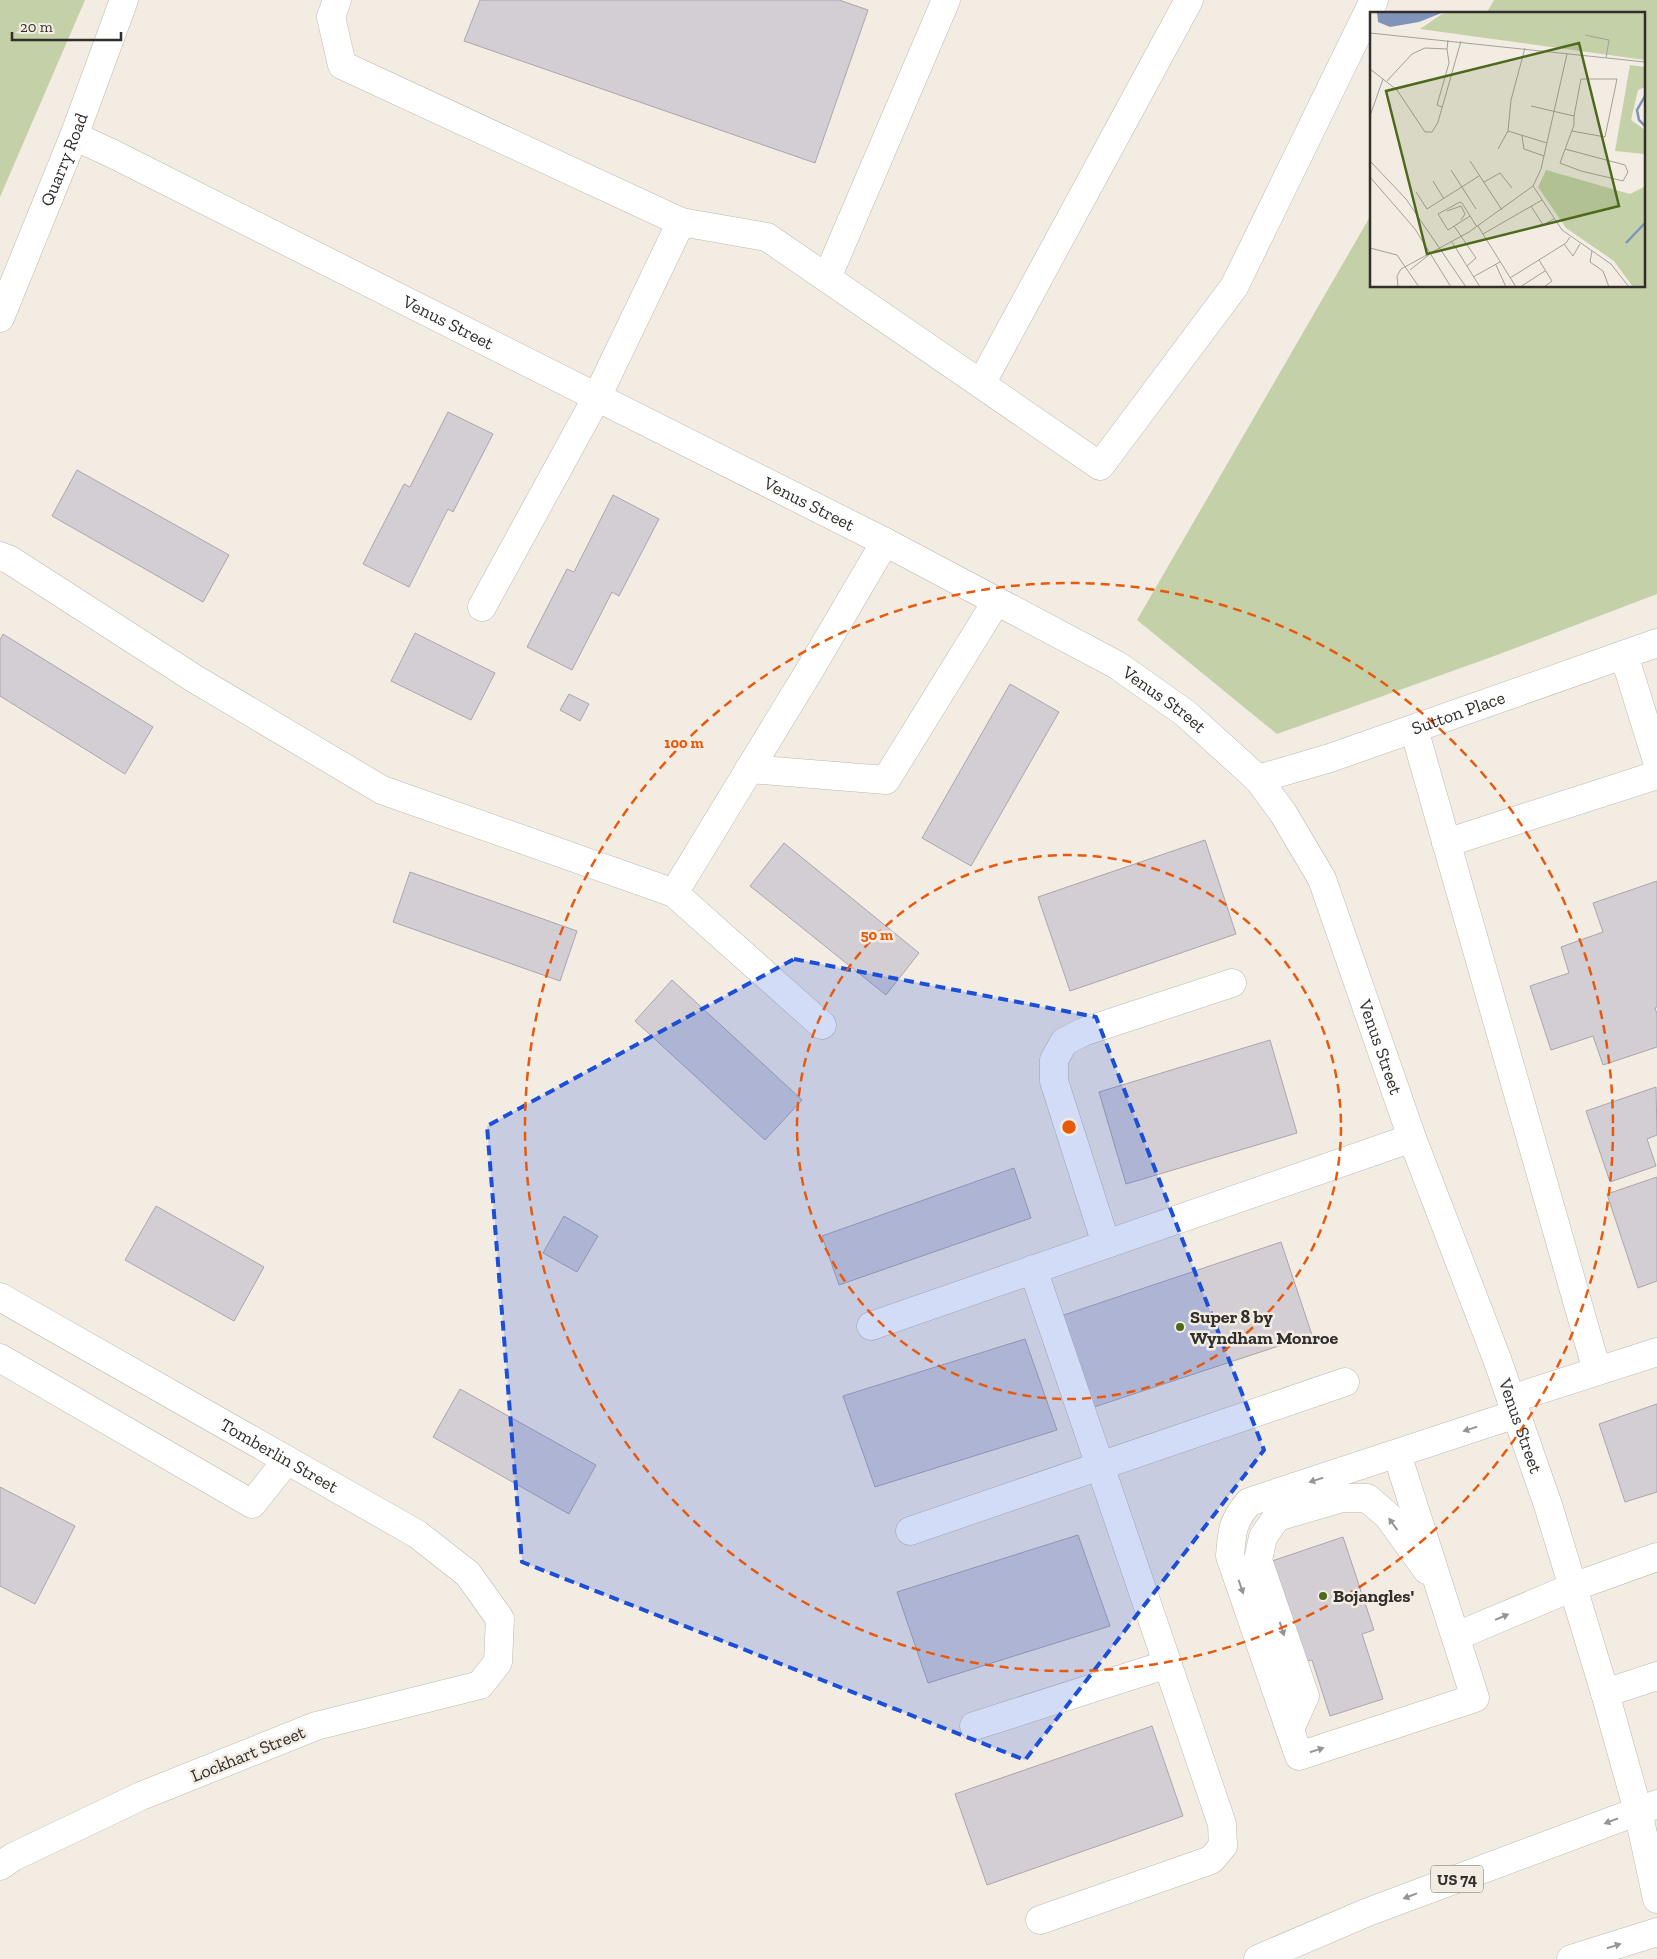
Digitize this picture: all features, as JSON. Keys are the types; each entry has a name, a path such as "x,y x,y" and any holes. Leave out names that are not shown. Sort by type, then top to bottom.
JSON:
{"main road":[{"name":"Quarry Road","path":"0,318 74,136 124,0"},
{"path":"337,0 331,17 342,65 681,222 768,237 1100,466 1234,287 1374,0"},
{"path":"828,278 946,0"},
{"path":"981,384 1189,0"},
{"name":"Venus Street","path":"74,136 885,542 1117,665 1185,713 1258,779 1283,814 1322,879 1412,1138 1514,1406 1548,1505 1605,1693 1648,1807 1657,1898"},
{"path":"482,606 597,397 681,222"},
{"path":"674,893 885,542"},
{"path":"0,556 10,560 195,679 382,790 674,893 822,1025"},
{"path":"749,769 886,780 996,602"},
{"name":"Sutton Place","path":"1258,779 1330,758 1657,643"},
{"path":"1624,655 1657,761"},
{"path":"1414,729 1597,1371"},
{"path":"1446,843 1657,775"},
{"path":"1106,1244 1054,1081 1054,1060 1064,1042 1083,1032 1232,983"},
{"path":"871,1326 1412,1138"},
{"path":"1034,1269 1222,1824 1223,1846 1210,1860 1040,1920"},
{"name":"Tomberlin Street","path":"0,1297 417,1534 468,1574 500,1619 498,1662"},
{"path":"1396,1454 1476,1698 1299,1756 1230,1556 1232,1533 1238,1515 1249,1502 1396,1454 1597,1371 1657,1352"},
{"path":"0,1358 252,1504 287,1460"},
{"path":"910,1531 1345,1382"},
{"path":"1290,1729 1305,1696 1258,1560 1263,1537 1277,1518 1342,1498 1367,1498 1388,1516 1442,1592"},
{"path":"1457,1636 1573,1587 1657,1557"},
{"name":"Lockhart Street","path":"0,1866 13,1856 141,1796 316,1726 480,1685 498,1662"},
{"path":"974,1726 1168,1664"},
{"path":"1605,1693 1657,1676"},
{"name":"US 74","path":"1258,1959 1377,1909 1648,1807"},
{"path":"1571,1959 1657,1932"}],"highlighted area":[{"path":"794,959 1096,1017 1264,1450 1025,1760 522,1562 487,1126"}],"green space":[{"path":"0,0 85,0 0,197"},
{"path":"1494,0 1657,0 1657,594 1497,655 1277,734 1137,620 1370,217 1370,288 1644,288 1644,12 1487,12"}],"building":[{"path":"480,0 839,0 868,10 815,163 464,41"},
{"path":"448,412 493,434 453,512 448,509 409,587 363,564 404,484 410,487"},
{"path":"77,470 229,555 203,602 52,516"},
{"path":"613,495 659,519 619,596 612,592 572,670 527,647 567,569 574,572"},
{"path":"415,633 495,673 471,720 391,681"},
{"path":"3,634 153,727 125,774 0,696 0,640"},
{"path":"1010,684 1059,712 971,866 922,838"},
{"path":"569,694 589,704 580,721 560,710"},
{"path":"1205,840 1236,934 1070,991 1038,897"},
{"path":"784,843 919,953 886,995 750,886"},
{"path":"410,872 577,931 560,981 393,922"},
{"path":"1657,881 1657,1007 1655,1008 1657,1014 1657,1047 1603,1065 1593,1036 1551,1050 1530,986 1569,973 1561,947 1603,932 1593,903"},
{"path":"672,980 802,1100 765,1140 635,1021"},
{"path":"1270,1040 1297,1133 1126,1184 1099,1092"},
{"path":"1656,1087 1657,1135 1647,1139 1656,1166 1610,1182 1586,1111"},
{"path":"1014,1168 1031,1218 839,1285 822,1236"},
{"path":"1657,1177 1657,1281 1638,1288 1607,1194"},
{"path":"156,1206 264,1267 234,1321 125,1260"},
{"path":"564,1216 598,1236 577,1272 543,1253"},
{"name":"Super 8 by Wyndham Monroe","path":"1281,1242 1312,1335 1079,1412 1049,1320"},
{"path":"1025,1339 1057,1430 875,1487 843,1396"},
{"path":"460,1389 596,1465 569,1514 433,1437"},
{"path":"1657,1404 1657,1492 1625,1502 1599,1424"},
{"path":"0,1487 75,1526 35,1604 0,1586"},
{"path":"1078,1535 1110,1626 928,1683 897,1592"},
{"name":"Bojangles'","path":"1343,1537 1374,1630 1362,1634 1383,1699 1330,1716 1312,1660 1304,1662 1272,1561"},
{"path":"1152,1726 1183,1816 987,1885 955,1794"}],"place":[{"name":"Super 8 by Wyndham Monroe","path":"1180,1327"},
{"name":"Bojangles'","path":"1323,1596"}]}
